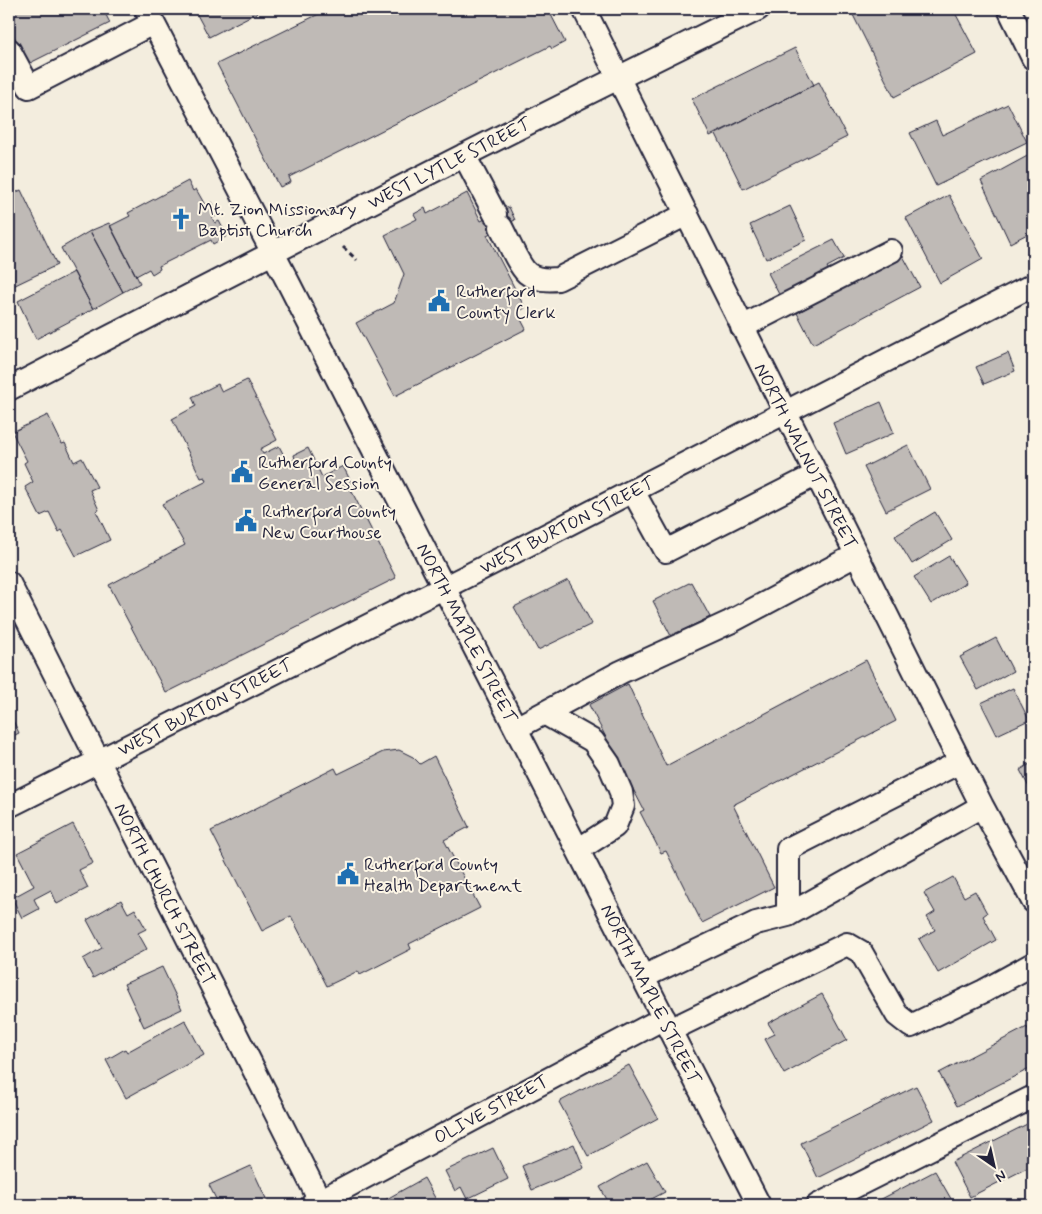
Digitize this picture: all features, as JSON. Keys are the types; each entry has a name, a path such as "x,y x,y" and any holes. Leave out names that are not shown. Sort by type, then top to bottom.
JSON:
{"street":[{"name":"NORTH WALNUT STREET","path":"584,9 982,806 1033,901"},
{"name":"WEST LYTLE STREET","path":"9,388 464,155 758,9"},
{"path":"1009,9 1033,58"},
{"path":"9,50 29,87 150,16"},
{"name":"NORTH MAPLE STREET","path":"150,16 273,252 759,1205"},
{"path":"464,155 516,256 527,273 543,280 558,279 686,214"},
{"path":"742,327 891,252"},
{"name":"WEST BURTON STREET","path":"9,806 444,588 1033,285"},
{"path":"633,491 666,551 816,475"},
{"path":"516,728 622,672 730,622 856,555"},
{"name":"NORTH CHURCH STREET","path":"9,583 318,1204"},
{"path":"544,713 593,741 609,764 621,792 622,806 615,826 578,850"},
{"path":"788,915 788,849 960,762"},
{"path":"642,977 756,923 788,915 982,806"},
{"name":"OLIVE STREET","path":"318,1204 666,1024 847,944 861,952 897,1015 912,1026 984,991 1033,964"},
{"path":"818,1205 1033,1097"}],"path":[{"path":"343,247 357,260"}],"building":[{"path":"9,9 103,9 110,23 28,64 9,26"},
{"path":"194,9 264,9 209,37"},
{"path":"329,9 548,9 565,42 552,49 550,46 289,177 291,182 280,187 217,64"},
{"path":"860,9 953,9 977,54 894,97 852,13"},
{"path":"795,48 814,85 710,136 692,99"},
{"path":"819,82 847,137 743,189 716,134"},
{"path":"1008,104 1027,142 936,186 910,133 936,121 942,135"},
{"path":"1033,153 1033,231 1010,243 981,181"},
{"path":"188,181 193,191 196,189 205,205 211,202 218,215 212,218 215,223 219,221 227,236 213,244 211,240 159,266 160,269 152,274 149,269 136,276 110,226 130,216 128,213"},
{"path":"21,190 57,265 9,288 9,196"},
{"path":"467,193 481,221 509,207 515,220 487,235 525,308 517,312 526,329 395,396 356,323 394,303 404,274 385,235 417,219 414,214 425,208 427,214"},
{"path":"949,195 983,259 940,283 906,218"},
{"path":"790,206 806,240 766,259 750,225"},
{"path":"109,223 140,283 123,292 90,231"},
{"path":"90,231 123,292 93,309 61,248"},
{"path":"834,240 844,258 827,267 834,279 784,304 768,273"},
{"path":"903,256 920,287 813,344 797,313"},
{"path":"74,272 93,309 36,339 18,301"},
{"path":"1008,353 1015,371 984,384 976,367"},
{"path":"247,380 277,440 260,449 263,454 279,446 288,463 295,459 294,455 308,448 322,477 343,466 352,484 349,486 396,578 166,693 109,585 185,545 162,504 207,481 205,477 201,478 172,419 196,406 192,397 218,384 222,392"},
{"path":"881,402 894,433 846,454 833,423"},
{"path":"48,415 62,444 65,443 74,462 82,458 97,487 90,490 99,510 96,511 110,540 76,556 62,530 59,532 49,512 40,516 25,487 33,482 24,463 27,461 12,432"},
{"path":"908,445 930,489 886,511 864,467"},
{"path":"935,512 952,540 912,564 895,536"},
{"path":"949,556 966,583 931,604 914,577"},
{"path":"568,580 592,624 538,650 514,607"},
{"path":"691,582 710,617 671,636 653,601"},
{"path":"996,638 1013,671 978,690 960,657"},
{"path":"866,660 896,721 733,805 774,887 702,923 666,851 661,853 640,812 644,810 589,705 628,684 666,766"},
{"path":"1013,688 1029,720 997,735 981,703"},
{"path":"9,712 19,733 9,738"},
{"name":"Rutherford County Health Department","path":"399,750 413,757 420,764 434,756 469,827 444,840 480,908 409,944 411,949 360,975 358,971 327,986 291,916 262,931 211,831 335,768 338,774 383,752"},
{"path":"1033,762 1033,795 1020,770"},
{"path":"73,824 93,863 79,870 88,888 57,904 51,890 34,899 39,909 22,918 12,898 34,886 17,853"},
{"path":"953,877 964,897 975,891 987,913 983,916 996,940 938,973 919,939 935,930 927,917 935,912 924,893"},
{"path":"121,900 128,913 135,909 146,929 138,933 147,949 93,978 83,959 102,948 87,920"},
{"path":"162,967 182,1009 144,1027 124,984"},
{"path":"822,994 847,1040 784,1074 765,1039 775,1034 768,1023"},
{"path":"185,1020 204,1055 126,1098 106,1060 125,1049 127,1052"},
{"path":"1027,1027 1033,1040 1033,1067 957,1106 939,1073"},
{"path":"629,1065 658,1118 588,1156 559,1102"},
{"path":"916,1086 934,1120 818,1178 801,1143"},
{"path":"1033,1121 1033,1165 970,1197 952,1162"},
{"path":"574,1144 584,1168 532,1190 522,1166"},
{"path":"493,1148 508,1179 467,1199 461,1187 455,1191 445,1171"},
{"path":"647,1161 665,1192 640,1205 610,1205 600,1187"},
{"path":"251,1166 269,1205 219,1205 209,1185"},
{"path":"935,1171 954,1204 870,1205"},
{"path":"424,1178 439,1205 376,1205"}],"place":[{"name":"Mt. Zion Missionary Baptist Church","path":"181,219"},
{"name":"Rutherford County Clerk","path":"439,301"},
{"name":"Rutherford County General Session","path":"242,472"},
{"name":"Rutherford County New Courthouse","path":"246,521"},
{"name":"Rutherford County Health Department","path":"348,874"}]}
